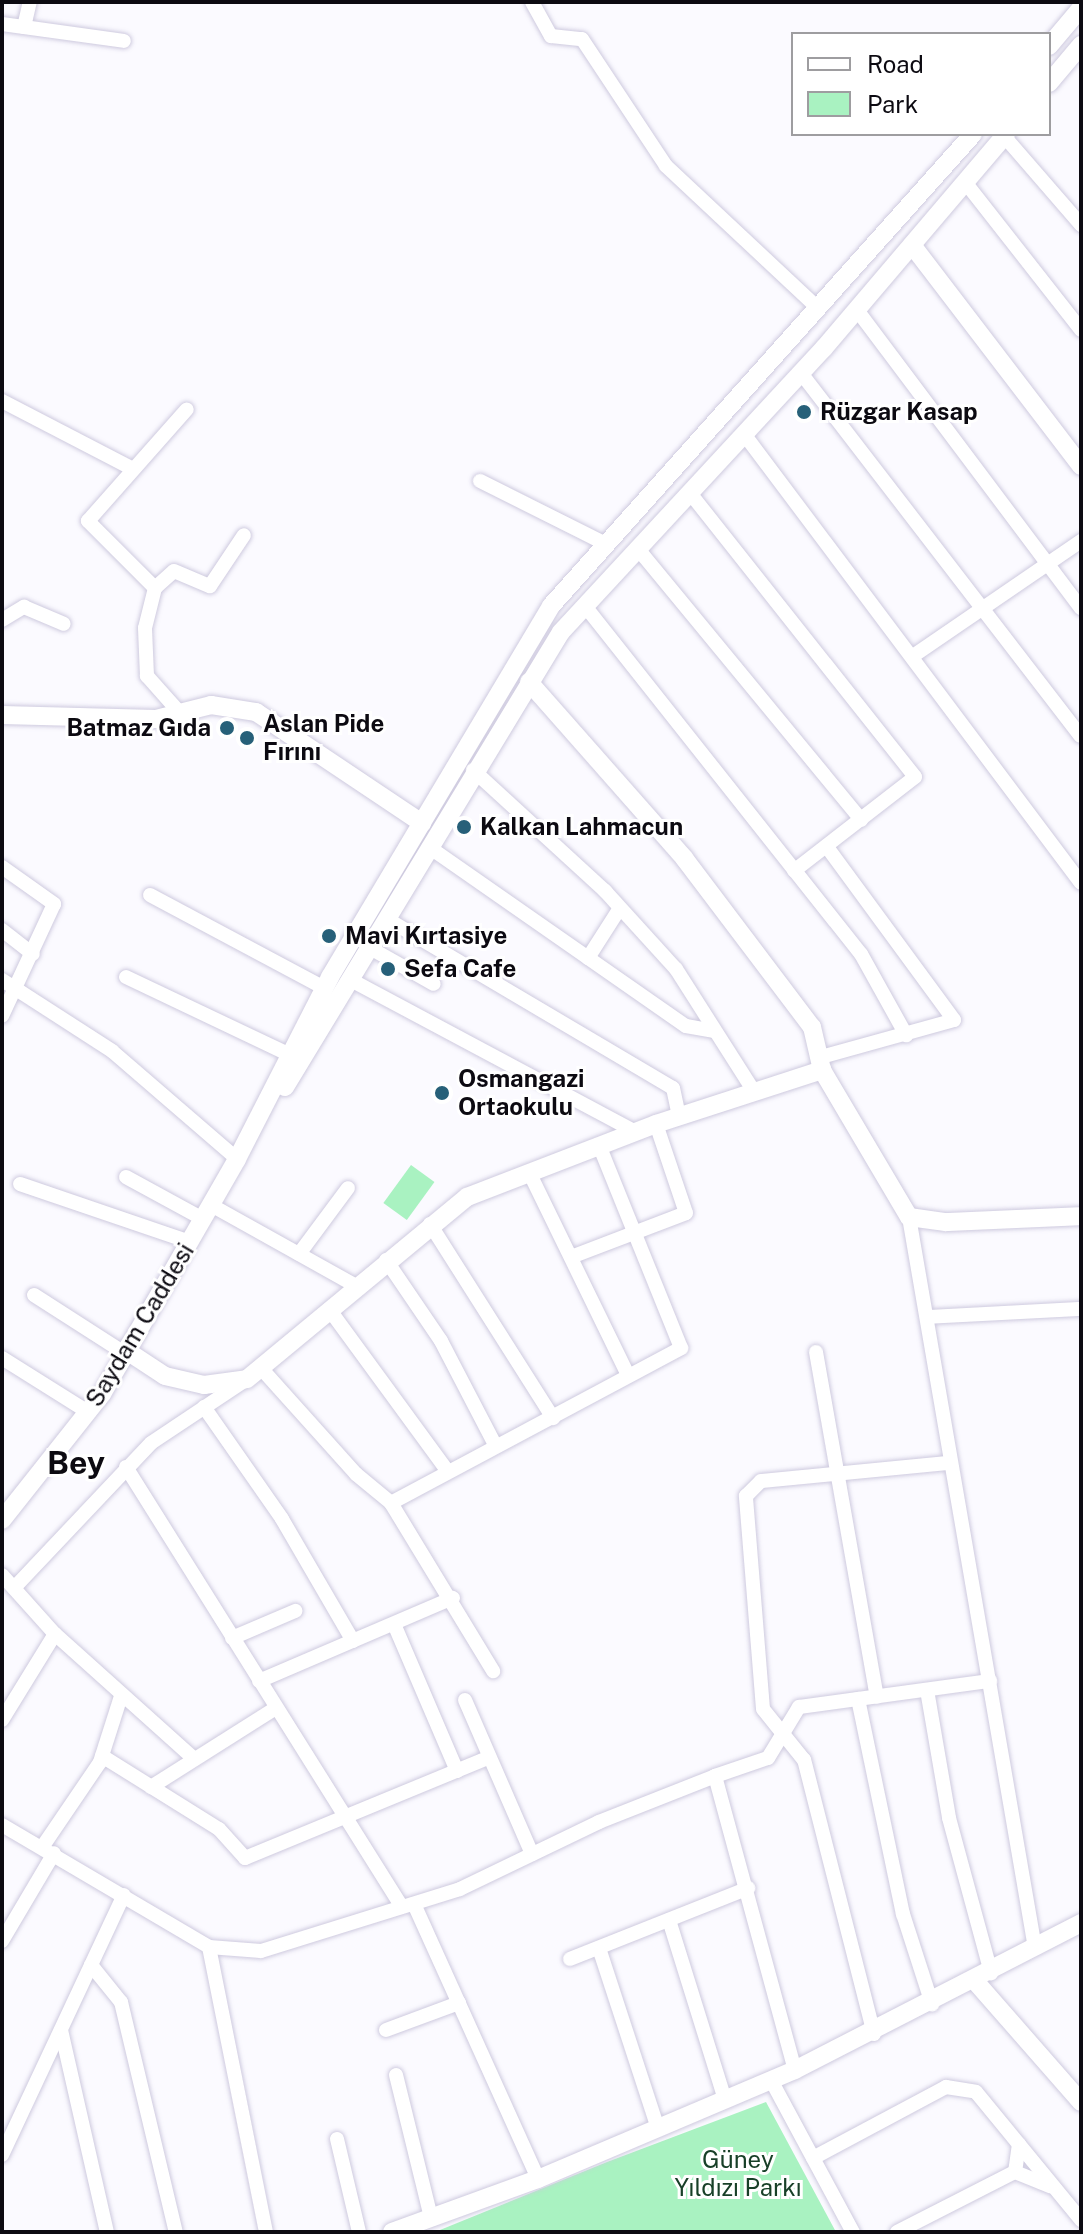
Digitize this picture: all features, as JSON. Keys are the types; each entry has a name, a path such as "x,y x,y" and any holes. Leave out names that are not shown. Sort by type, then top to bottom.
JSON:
{"main road":[{"path":"1051,44 1081,8"},
{"path":"1051,81 1081,45"},
{"path":"237,1159 324,988 551,606 971,136"},
{"path":"237,1159 351,980 473,770 529,682 585,606 801,373 1004,136"},
{"path":"912,245 1081,466"},
{"path":"529,682 684,858 812,1027 822,1063 909,1217 946,1222 1081,1216"},
{"path":"2,715 156,719 211,705 256,712 422,823"},
{"path":"126,1352 165,1376 204,1385 254,1373 386,1260 467,1197 822,1063"},
{"name":"Saydam Caddesi","path":"2,1520 88,1412 237,1159"},
{"path":"392,2232 538,2179 795,2070 874,2034 1081,1923"},
{"path":"983,1977 1081,2102"}],"street":[{"path":"24,27 30,2"},
{"path":"532,2 551,36 582,39 666,166 818,308"},
{"path":"2,24 124,41"},
{"path":"1006,136 1081,225"},
{"path":"965,182 1081,330"},
{"path":"857,310 1081,608"},
{"path":"801,373 1081,736"},
{"path":"2,401 131,468"},
{"path":"155,588 88,521 131,468 187,409"},
{"path":"744,434 1081,883"},
{"path":"480,481 606,544"},
{"path":"690,493 915,777 794,871"},
{"path":"180,713 147,676 145,628 155,588 174,571 210,586 244,535"},
{"path":"913,656 1081,541"},
{"path":"638,549 861,820"},
{"path":"585,606 861,954 906,1035"},
{"path":"2,620 24,607 64,624"},
{"path":"473,770 620,908 676,969 753,1090"},
{"path":"429,847 686,1026 715,1031"},
{"path":"822,1063 954,1020 827,847"},
{"path":"2,867 54,904 2,1016"},
{"path":"150,895 324,988"},
{"path":"588,958 620,908"},
{"path":"387,919 673,1088 679,1116"},
{"path":"2,930 33,954"},
{"path":"370,948 434,984"},
{"path":"126,977 290,1055"},
{"path":"2,980 112,1051 237,1159"},
{"path":"351,980 636,1132"},
{"path":"571,1257 632,1231 686,1213 656,1124"},
{"path":"391,1503 494,1443 553,1418 627,1373 681,1348 599,1145"},
{"path":"529,1172 627,1373"},
{"path":"126,1177 299,1254 356,1286"},
{"path":"20,1184 190,1242"},
{"path":"299,1254 348,1188"},
{"path":"909,1217 948,1463 990,1681 1035,1948"},
{"path":"430,1224 553,1418"},
{"path":"386,1260 441,1341 494,1443"},
{"path":"34,1295 126,1352"},
{"path":"329,1309 446,1469"},
{"path":"927,1317 1081,1309"},
{"path":"816,1352 877,1697"},
{"path":"2,1358 88,1412"},
{"path":"14,1588 126,1467 254,1373 356,1474 391,1503 453,1598 493,1671"},
{"path":"204,1407 282,1519 353,1641"},
{"path":"874,2034 804,1760 781,1738 761,1700 746,1496 761,1481 948,1463"},
{"path":"126,1467 347,1819 408,1905 459,2003 538,2179"},
{"path":"2,1575 55,1634 193,1758"},
{"path":"259,1681 453,1598"},
{"path":"232,1638 295,1611"},
{"path":"394,1624 457,1771"},
{"path":"2,1720 55,1634"},
{"path":"2,1825 48,1849 209,1947 261,1951 408,1905 715,1776 768,1758 795,1709 990,1681"},
{"path":"927,1690 949,1818 983,1977"},
{"path":"2,1941 48,1849 102,1756 121,1696"},
{"path":"858,1699 903,1914 932,2004"},
{"path":"465,1700 532,1854"},
{"path":"151,1787 276,1708"},
{"path":"102,1756 219,1829 245,1858 347,1819 488,1758"},
{"path":"715,1776 748,1888 795,2070"},
{"path":"570,1959 748,1888"},
{"path":"2,2155 124,1895"},
{"path":"669,1920 725,2100"},
{"path":"209,1947 266,2232"},
{"path":"599,1948 658,2128"},
{"path":"91,1965 121,2002 176,2232"},
{"path":"386,2030 459,2003"},
{"path":"61,2030 107,2232"},
{"path":"396,2075 431,2218"},
{"path":"771,2080 853,2232"},
{"path":"813,2158 946,2087 976,2092 1081,2220"},
{"path":"337,2139 359,2232"},
{"path":"1015,2172 1019,2144"},
{"path":"897,2232 1015,2172 1054,2187"}],"green space":[{"path":"411,1165 434,1182 407,1220 383,1203"},
{"name":"Güney Yıldızı Parkı","path":"766,2102 836,2232 435,2232 607,2162"}],"place":[{"name":"Rüzgar Kasap","path":"804,412"},
{"name":"Batmaz Gıda","path":"227,728"},
{"name":"Aslan Pide Fırını","path":"247,738"},
{"name":"Kalkan Lahmacun","path":"464,827"},
{"name":"Mavi Kırtasiye","path":"329,936"},
{"name":"Sefa Cafe","path":"388,969"},
{"name":"Osmangazi Ortaokulu","path":"442,1093"}],"district":[{"name":"Bey","path":"76,1463"}]}
